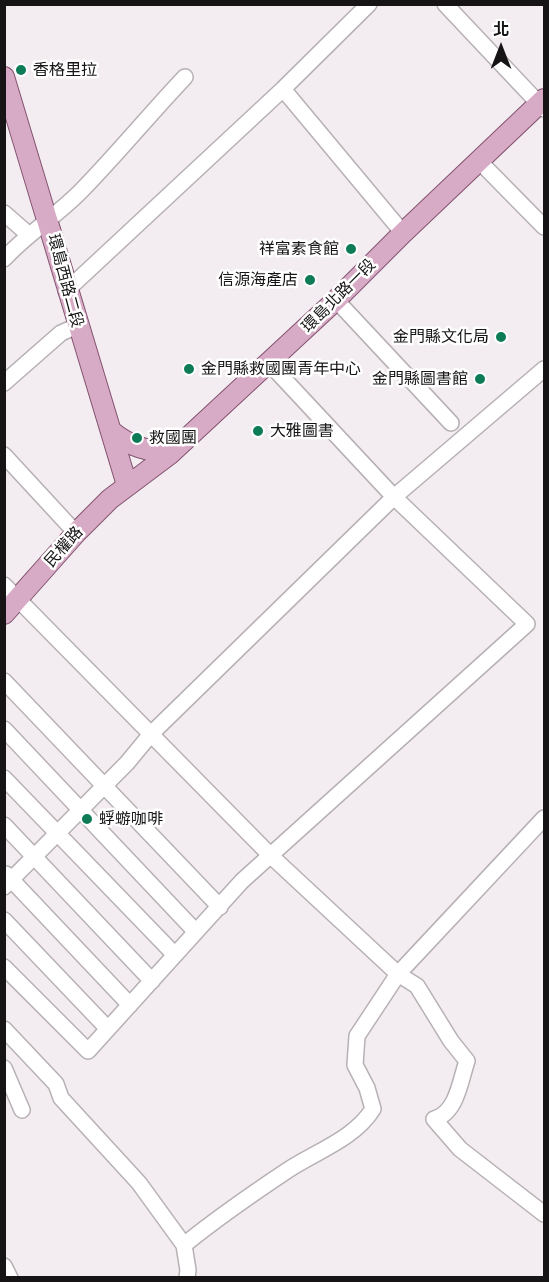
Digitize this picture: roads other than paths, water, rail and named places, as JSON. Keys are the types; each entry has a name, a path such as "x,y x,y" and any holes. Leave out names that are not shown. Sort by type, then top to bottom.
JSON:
{"main road":[{"name":"環島西路二段","path":"4,77 49,220 66,291 127,485"},
{"name":"環島北路一段","path":"127,485 170,454 336,300 403,232 543,104"},
{"path":"111,431 124,442 137,448 170,454"},
{"name":"民權路","path":"4,614 11,592 127,485"}],"street":[{"path":"66,291 283,89 369,4"},
{"path":"445,4 543,104"},
{"path":"4,259 28,234 49,220 83,189 185,77"},
{"path":"283,89 403,232"},
{"path":"480,162 544,227"},
{"path":"4,213 28,234"},
{"path":"336,300 451,423"},
{"path":"4,383 62,333 77,326"},
{"path":"4,968 88,1051 219,907 270,855 527,624 394,497 269,363"},
{"path":"129,1005 7,879 57,834 151,734 394,497 544,369"},
{"path":"4,454 76,532"},
{"path":"11,592 270,855 398,974 417,986 451,1041 467,1061 452,1107 442,1117 434,1119 460,1149 544,1214"},
{"path":"4,681 219,907"},
{"path":"4,729 196,932"},
{"path":"4,777 175,955"},
{"path":"184,1245 230,1208 347,1136 365,1121 373,1109 367,1088 355,1065 357,1036 398,974 544,818"},
{"path":"4,825 152,981"},
{"path":"4,920 108,1029"},
{"path":"4,1029 56,1084 61,1098 139,1183 184,1245 187,1278"},
{"path":"4,1068 22,1110"},
{"path":"4,1266 10,1278"}],"place":[{"name":"香格里拉","path":"21,70"},
{"name":"祥富素食館","path":"351,249"},
{"name":"信源海產店","path":"310,280"},
{"name":"金門縣文化局","path":"501,337"},
{"name":"金門縣救國團青年中心","path":"189,369"},
{"name":"金門縣圖書館","path":"480,379"},
{"name":"大雅圖書","path":"258,431"},
{"name":"救國團","path":"137,438"},
{"name":"蜉蝣咖啡","path":"87,819"}]}
